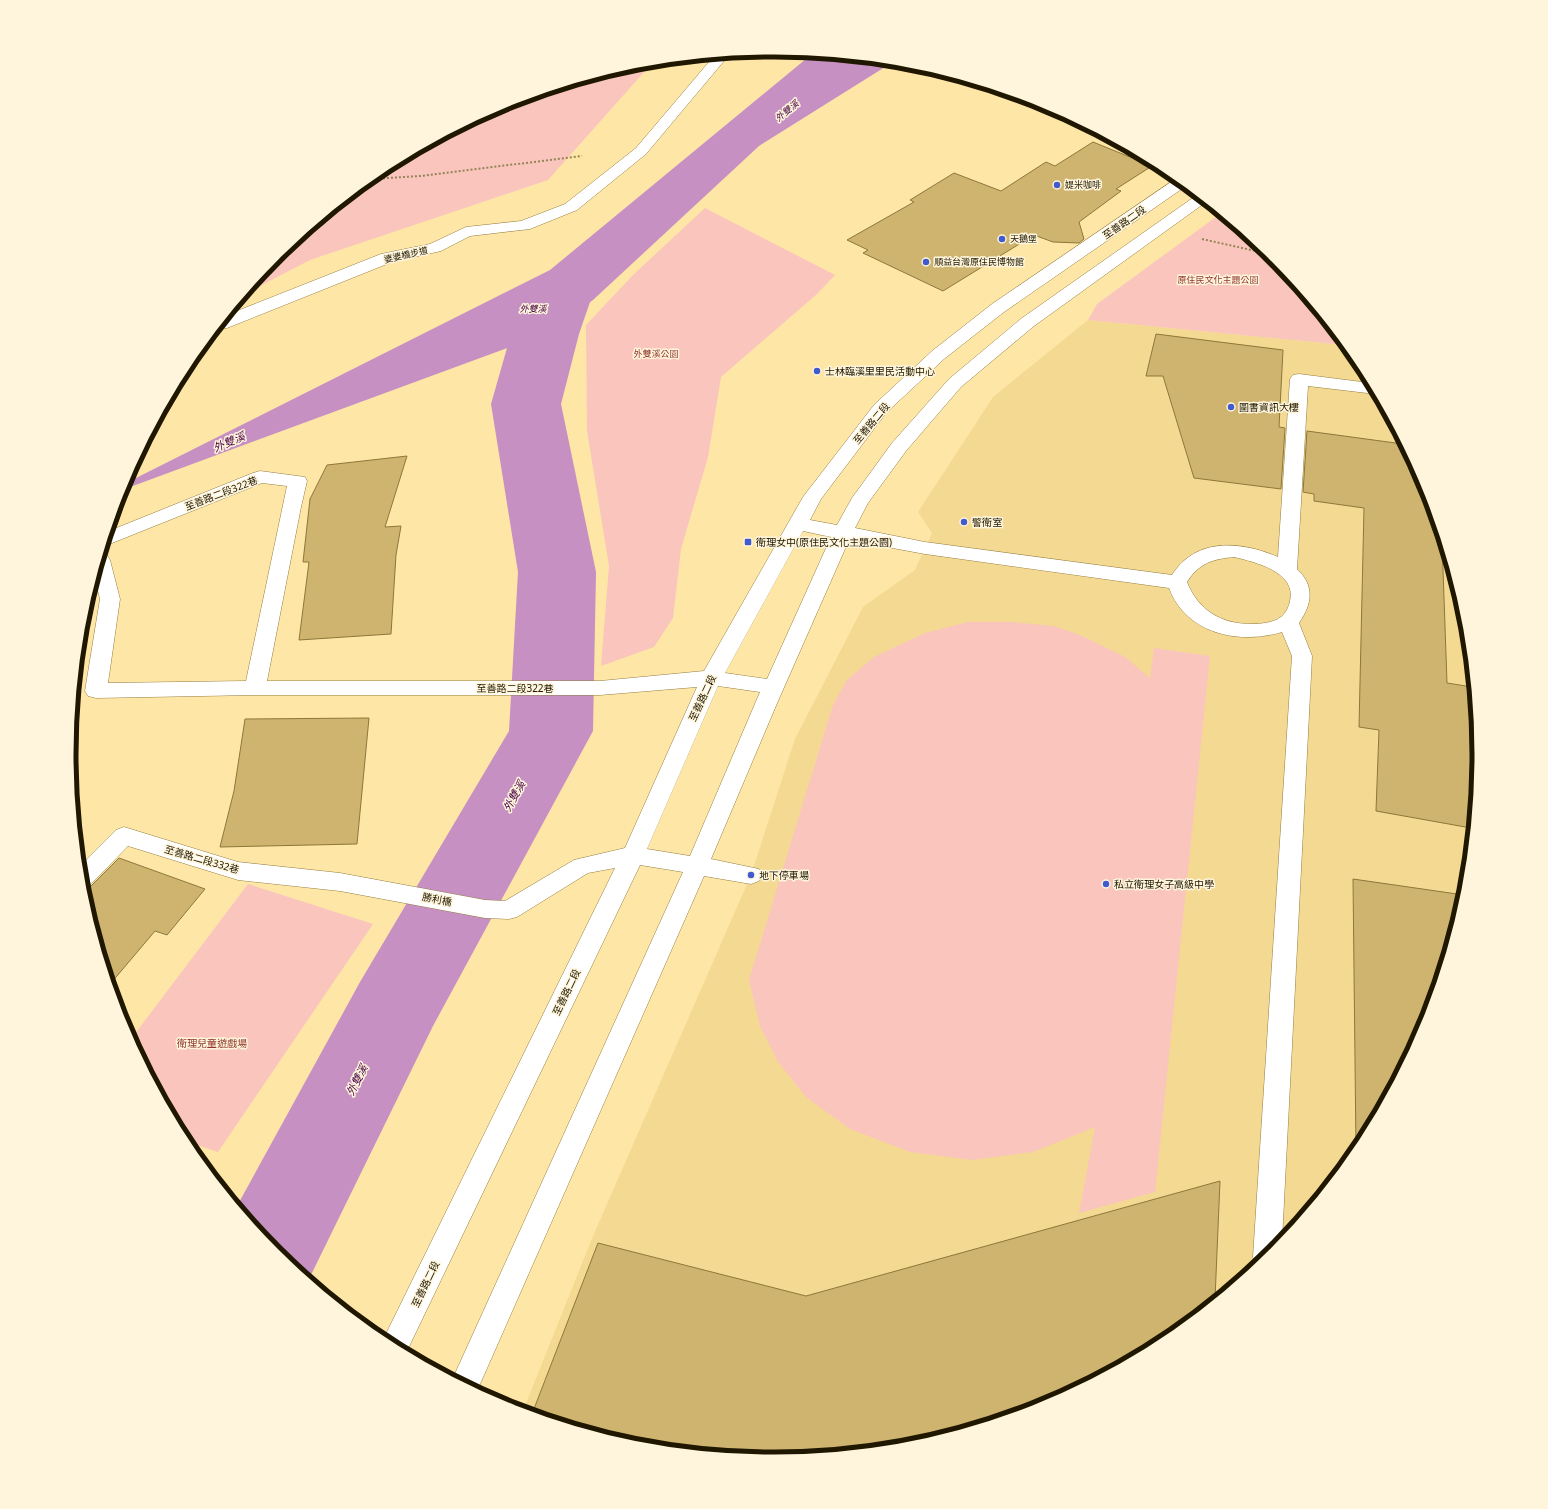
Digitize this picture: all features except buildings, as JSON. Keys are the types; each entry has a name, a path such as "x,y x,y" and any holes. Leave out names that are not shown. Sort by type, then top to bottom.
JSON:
{"street":[{"name":"婆婆橋步道","path":"229,320 387,258 435,248 466,232 524,226 571,207 640,151 719,59"},
{"name":"至善路二段","path":"397,1341 633,855 711,678 817,492 880,409 938,355 998,308 1176,185"},
{"path":"466,1380 697,866 843,532 859,502 898,447 955,383 1028,322 1198,201"},
{"path":"1287,571 1299,379 1367,388"},
{"name":"至善路二段322巷","path":"112,537 260,477 298,481 291,507 255,688"},
{"path":"798,524 925,548 1177,582"},
{"path":"1234,551 1254,554 1272,561 1287,571 1297,584 1301,596 1298,609 1288,622 1255,631 1235,630 1215,624 1198,615 1186,604 1177,582 1186,567 1198,558 1215,553 1234,551"},
{"name":"至善路二段322巷","path":"102,568 110,599 96,691 255,688 600,688 711,678 774,687"},
{"path":"1268,1247 1302,656 1288,622"},
{"name":"至善路二段332巷","path":"87,874 124,836 238,871 340,882 389,890"},
{"path":"633,855 751,875"},
{"name":"勝利橋","path":"389,890 484,909 509,910 582,866 633,855"}],"path":[{"path":"384,177 420,176 566,157 640,151"},
{"path":"1202,239 1257,251"}],"shaded area":[{"name":"私立衛理女子高級中學","path":"1088,320 1337,344 1354,367 1378,406 1400,446 1418,488 1434,530 1448,574 1466,663 1472,754 1466,846 1448,935 1434,979 1400,1063 1354,1142 1327,1179 1267,1248 1234,1279 1199,1308 1123,1359 1041,1399 998,1415 955,1428 910,1439 820,1451 774,1452 728,1451 638,1439 593,1428 525,1406 593,1236 751,875 795,739 863,607 915,570 932,533 918,512 993,397"}],"green space":[{"path":"647,69 548,180 310,260 257,287 281,261 314,230 349,201 425,150 507,110 550,94 593,81"},
{"name":"外雙溪公園","path":"705,208 835,275 817,294 721,377 708,457 681,549 673,618 654,647 601,666 609,566 587,431 586,325 633,275"},
{"name":"原住民文化主題公園","path":"1217,216 1267,261 1298,295 1337,344 1088,320 1097,304"},
{"path":"968,622 1012,622 1054,626 1080,635 1125,657 1150,678 1154,648 1210,656 1155,1192 1079,1213 1095,1127 1033,1152 972,1160 910,1152 850,1129 806,1097 778,1062 760,1026 749,980 833,705 847,680 874,657 925,633"},
{"name":"衛理兒童遊戲場","path":"248,884 373,924 218,1152 196,1145 194,1142 148,1063 135,1033"}],"water":[{"name":"外雙溪","path":"807,58 886,66 759,146 593,300 545,334 130,487 134,479 550,270"}],"waterway":[{"name":"外雙溪","path":"274,1240 394,1009 551,731 557,572 526,404 545,334 557,302"}],"place":[{"name":"媞米咖啡","path":"1057,185"},
{"name":"天鵝堡","path":"1002,239"},
{"name":"順益台灣原住民博物館","path":"926,262"},
{"name":"士林臨溪里里民活動中心","path":"817,371"},
{"name":"圖書資訊大樓","path":"1231,407"},
{"name":"警衛室","path":"964,522"},
{"name":"衛理女中(原住民文化主題公園)","path":"748,542"},
{"name":"地下停車場","path":"751,875"},
{"name":"私立衛理女子高級中學","path":"1106,884"}]}
